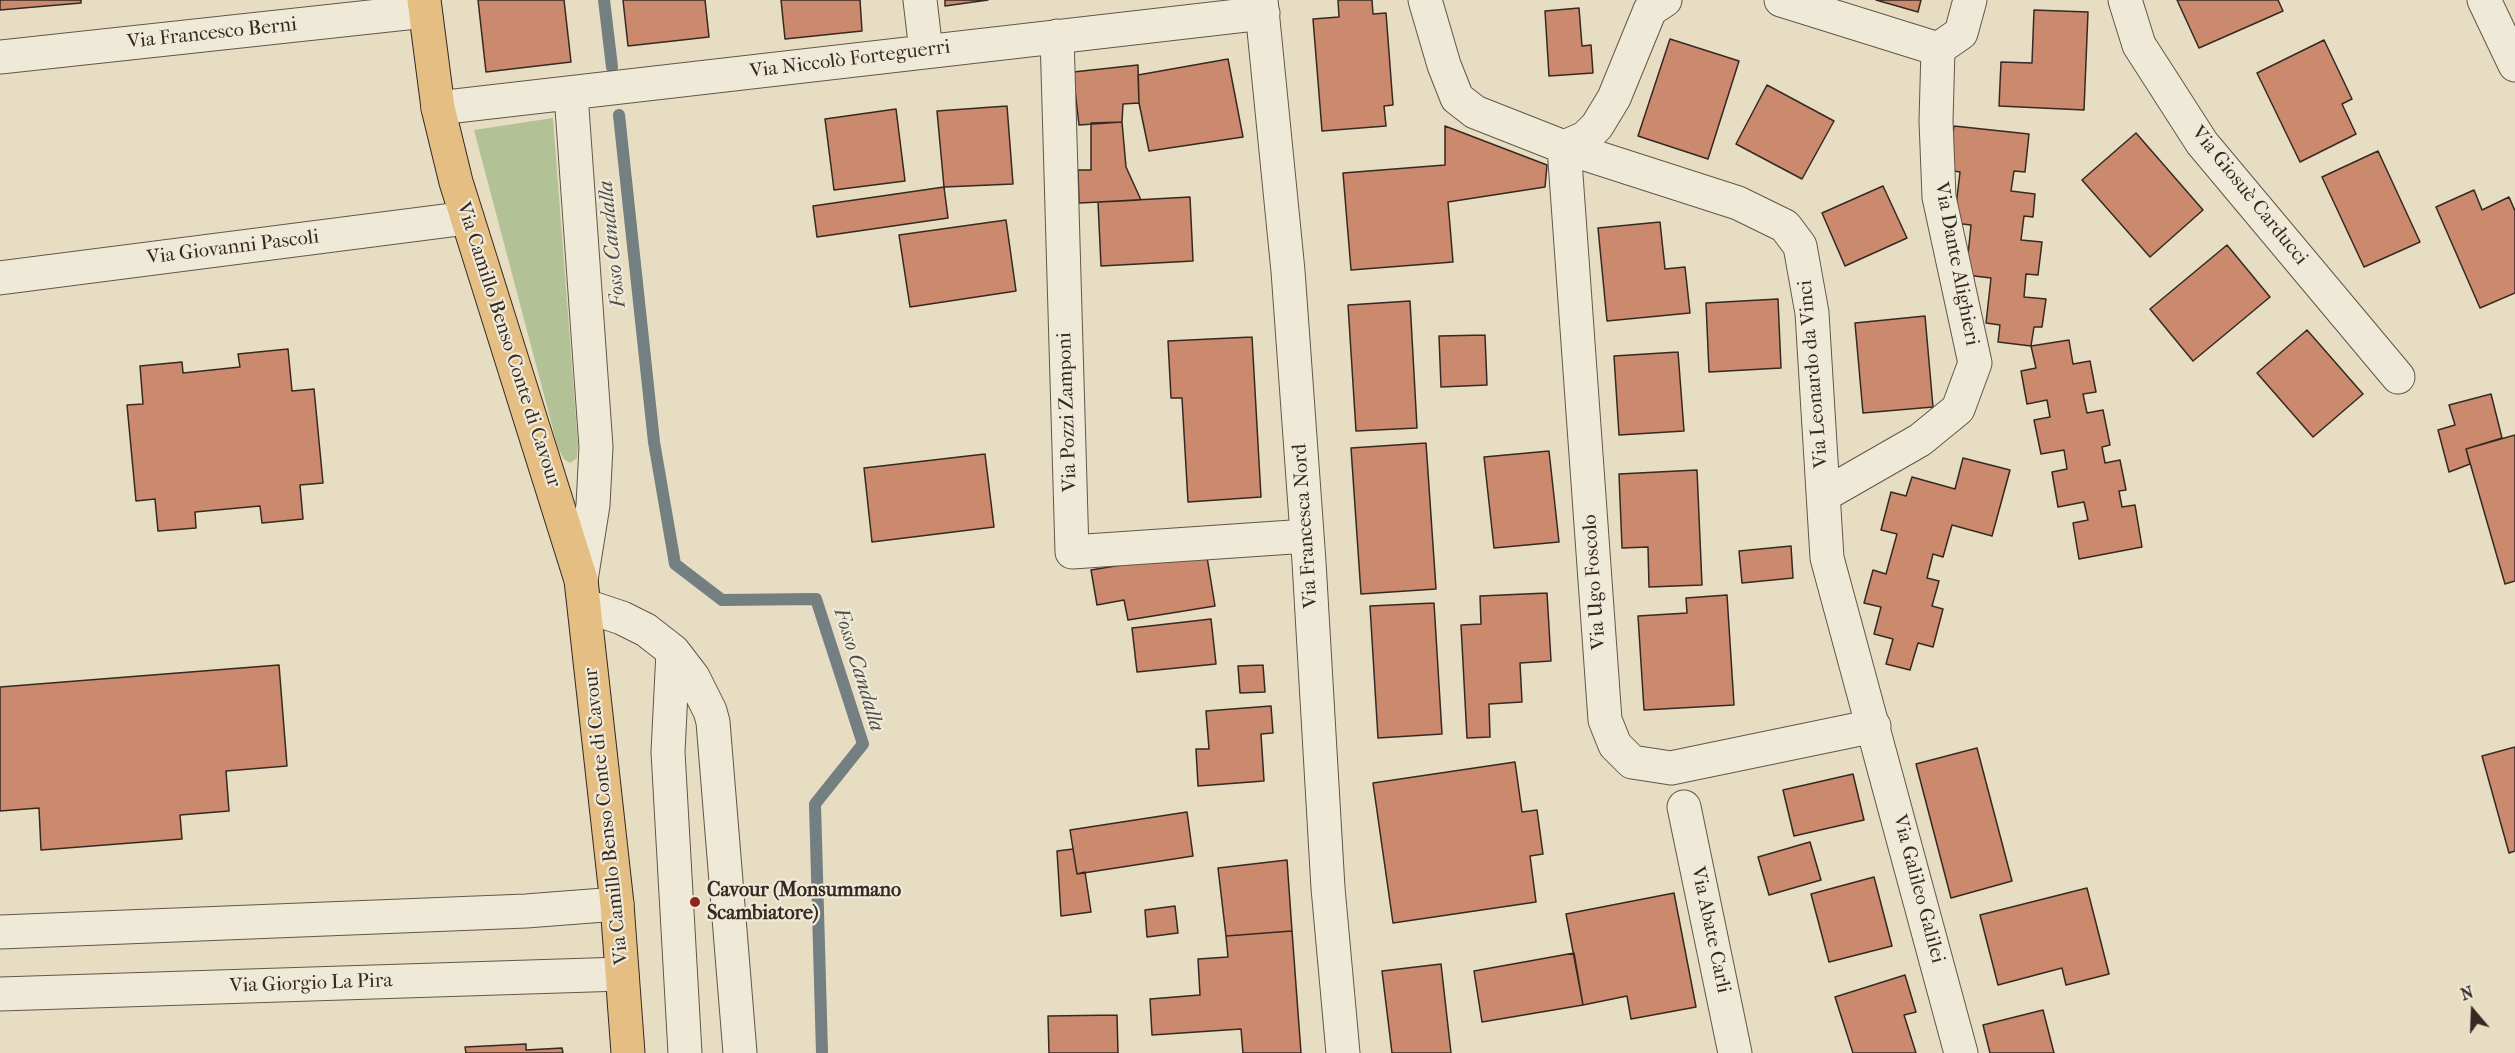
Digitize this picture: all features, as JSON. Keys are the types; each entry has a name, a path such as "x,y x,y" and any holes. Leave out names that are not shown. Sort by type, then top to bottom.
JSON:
{"main road":[{"name":"Via Camillo Benso Conte di Cavour","path":"424,6 438,108 456,182 576,558 584,593 617,904 628,1053"}],"street":[{"path":"920,0 926,51"},
{"name":"Via Leonardo da Vinci","path":"1425,0 1456,98 1475,112 1564,147 1738,203 1785,226 1800,246 1812,313 1827,558 1875,726"},
{"path":"1564,147 1585,138 1597,126 1614,98 1650,10 1665,0"},
{"path":"1781,0 1938,49 1961,33 1970,0"},
{"name":"Via Giosuè Carducci","path":"2125,0 2139,45 2202,143 2398,377"},
{"path":"2484,0 2515,65"},
{"name":"Via Francesco Berni","path":"0,57 424,6"},
{"name":"Via Niccolò Forteguerri","path":"438,108 1057,36 1262,7"},
{"name":"Via Francesca Nord","path":"1262,7 1287,271 1307,537 1328,888 1343,1053"},
{"name":"Via Pozzi Zamponi","path":"1057,36 1072,552 1307,537"},
{"name":"Via Dante Alighieri","path":"1824,495 1920,440 1958,410 1975,363 1939,196 1936,121 1938,49"},
{"name":"Via Camillo Benso Conte di Cavour","path":"571,94 596,447 584,593"},
{"name":"Via Ugo Foscolo","path":"1564,147 1605,720 1615,745 1632,762 1671,768 1875,726"},
{"name":"Via Giovanni Pascoli","path":"0,278 467,218"},
{"path":"584,593 622,618 646,630 673,651 704,696 713,722 741,1053"},
{"path":"673,651 668,752 685,1053"},
{"name":"Via Galileo Galilei","path":"1875,726 1961,1053"},
{"name":"Via Abate Carli","path":"1684,807 1735,1053"},
{"path":"0,932 526,911 617,904"},
{"name":"Via Giorgio La Pira","path":"0,994 622,974"}],"green space":[{"path":"553,118 578,445 577,458 570,463 564,459 558,448 474,130"}],"building":[{"path":"0,0 81,0 81,3 0,10"},
{"path":"478,0 564,0 571,62 486,72"},
{"path":"623,0 705,0 709,37 628,46"},
{"path":"781,0 860,0 862,31 785,39"},
{"path":"945,0 988,0 945,6"},
{"path":"1338,0 1372,0 1373,14 1386,13 1393,105 1384,106 1386,126 1322,131 1313,19 1339,17"},
{"path":"1876,0 1921,0 1918,12"},
{"path":"2177,0 2278,0 2283,11 2199,48"},
{"path":"1579,8 1582,46 1591,45 1593,73 1549,76 1545,11"},
{"path":"2034,10 2088,12 2084,110 1999,106 2001,62 2032,63"},
{"path":"1670,39 1739,61 1708,159 1638,136"},
{"path":"2324,40 2352,99 2342,104 2356,134 2300,162 2257,73"},
{"path":"1228,59 1243,137 1149,151 1139,103 1138,75"},
{"path":"1138,65 1139,103 1123,104 1122,122 1079,125 1073,72"},
{"path":"1767,85 1834,121 1802,179 1736,144"},
{"path":"1007,106 1013,184 944,187 937,111"},
{"path":"896,109 905,181 834,190 825,119"},
{"path":"1122,122 1126,167 1141,200 1079,203 1078,170 1091,170 1091,123"},
{"path":"1445,126 1547,165 1545,187 1448,202 1453,262 1351,270 1343,173 1445,165"},
{"path":"1954,126 2029,134 2025,172 2014,171 2011,191 2035,194 2033,217 2024,216 2021,240 2042,242 2038,275 2026,274 2024,297 2046,299 2042,327 2034,327 2031,346 1998,342 2000,325 1986,323 1991,278 1966,275 1971,225 1954,223 1960,172 1948,170"},
{"path":"2136,133 2203,210 2150,257 2082,180"},
{"path":"2378,151 2420,242 2364,267 2322,177"},
{"path":"1883,186 1907,238 1845,266 1822,213"},
{"path":"944,187 948,218 817,237 813,206"},
{"path":"2474,190 2482,210 2509,197 2515,211 2515,293 2480,308 2436,207"},
{"path":"1190,197 1193,261 1101,266 1098,202"},
{"path":"1006,220 1016,291 910,307 899,235"},
{"path":"1660,222 1665,269 1685,267 1690,313 1607,321 1598,228"},
{"path":"2227,245 2270,297 2193,361 2150,309"},
{"path":"1778,299 1781,368 1709,372 1706,303"},
{"path":"1410,301 1417,428 1356,431 1348,305"},
{"path":"1925,316 1933,407 1863,413 1855,323"},
{"path":"2307,330 2363,394 2313,437 2257,373"},
{"path":"1485,335 1487,385 1441,387 1439,336"},
{"path":"1252,337 1261,497 1188,502 1182,398 1171,398 1168,341"},
{"path":"2069,340 2073,364 2090,361 2096,392 2083,394 2087,413 2103,410 2110,445 2102,447 2105,463 2120,460 2126,490 2119,491 2122,507 2135,505 2142,547 2079,559 2073,523 2088,520 2084,502 2058,507 2052,472 2067,469 2064,450 2041,454 2034,420 2050,417 2047,400 2027,404 2021,371 2036,368 2031,346"},
{"path":"288,349 292,391 314,389 323,483 300,485 303,519 262,523 260,506 195,512 196,528 158,531 155,499 136,501 127,405 143,404 140,366 182,362 183,373 240,367 238,354"},
{"path":"1678,352 1684,431 1619,435 1614,356"},
{"path":"2491,394 2502,438 2466,449 2470,464 2449,472 2438,430 2455,425 2449,405"},
{"path":"2515,435 2515,581 2505,584 2466,449"},
{"path":"1426,443 1436,589 1361,594 1351,448"},
{"path":"1549,451 1559,542 1494,548 1484,457"},
{"path":"985,454 994,527 872,542 864,468"},
{"path":"1963,458 2010,470 1992,536 1952,525 1943,557 1933,554 1927,578 1939,581 1932,606 1943,609 1933,647 1918,643 1910,670 1886,664 1893,639 1874,634 1881,607 1864,603 1873,570 1886,574 1897,534 1881,530 1891,492 1906,496 1912,477 1955,489"},
{"path":"1697,470 1702,585 1649,587 1648,547 1622,548 1619,474"},
{"path":"1791,546 1793,578 1742,583 1739,551"},
{"path":"1206,551 1215,606 1128,620 1124,600 1097,605 1091,570"},
{"path":"1547,593 1551,661 1520,663 1522,702 1489,704 1490,737 1467,738 1461,625 1481,624 1480,596"},
{"path":"1727,595 1734,705 1644,710 1638,616 1687,613 1686,598"},
{"path":"1434,603 1442,734 1378,738 1370,606"},
{"path":"1211,619 1216,664 1137,672 1132,628"},
{"path":"279,665 287,766 226,771 229,811 180,815 182,839 41,850 39,808 0,811 0,687"},
{"path":"1263,665 1265,692 1240,693 1238,666"},
{"path":"1271,706 1273,733 1261,734 1264,781 1198,786 1196,749 1209,749 1206,711"},
{"path":"2515,747 2515,851 2509,853 2482,756"},
{"path":"1977,748 2012,881 1951,898 1916,764"},
{"path":"1515,762 1522,812 1537,810 1543,854 1530,856 1536,902 1393,923 1373,783"},
{"path":"1853,774 1864,820 1794,836 1783,790"},
{"path":"1187,812 1193,856 1077,874 1070,830"},
{"path":"1810,842 1821,880 1769,895 1758,857"},
{"path":"1073,849 1077,874 1085,872 1091,912 1061,916 1057,851"},
{"path":"1287,860 1292,931 1226,936 1218,868"},
{"path":"1874,877 1892,946 1829,962 1811,894"},
{"path":"2087,888 2109,974 2066,985 2062,968 1998,985 1980,915"},
{"path":"1674,893 1696,1007 1631,1019 1627,996 1583,1005 1566,914"},
{"path":"1175,906 1178,933 1147,937 1145,910"},
{"path":"1292,931 1301,1053 1243,1053 1241,1029 1152,1035 1150,999 1200,995 1198,959 1228,957 1226,936"},
{"path":"1574,953 1583,1005 1482,1022 1474,971"},
{"path":"1441,964 1451,1053 1392,1053 1382,971"},
{"path":"1905,975 1916,1012 1904,1015 1916,1053 1853,1053 1835,997"},
{"path":"2043,1010 2054,1053 1990,1053 1983,1025"},
{"path":"1117,1015 1118,1053 1049,1053 1048,1016"},
{"path":"526,1044 526,1050 562,1048 563,1053 466,1053 465,1047"}],"waterway":[{"name":"Fosso Candalla","path":"604,0 612,67"},
{"name":"Fosso Candalla","path":"619,115 654,442 675,564 722,600 816,599 863,744 815,804 822,1053"}],"place":[{"name":"Cavour (Monsummano Scambiatore)","path":"695,902"}]}
